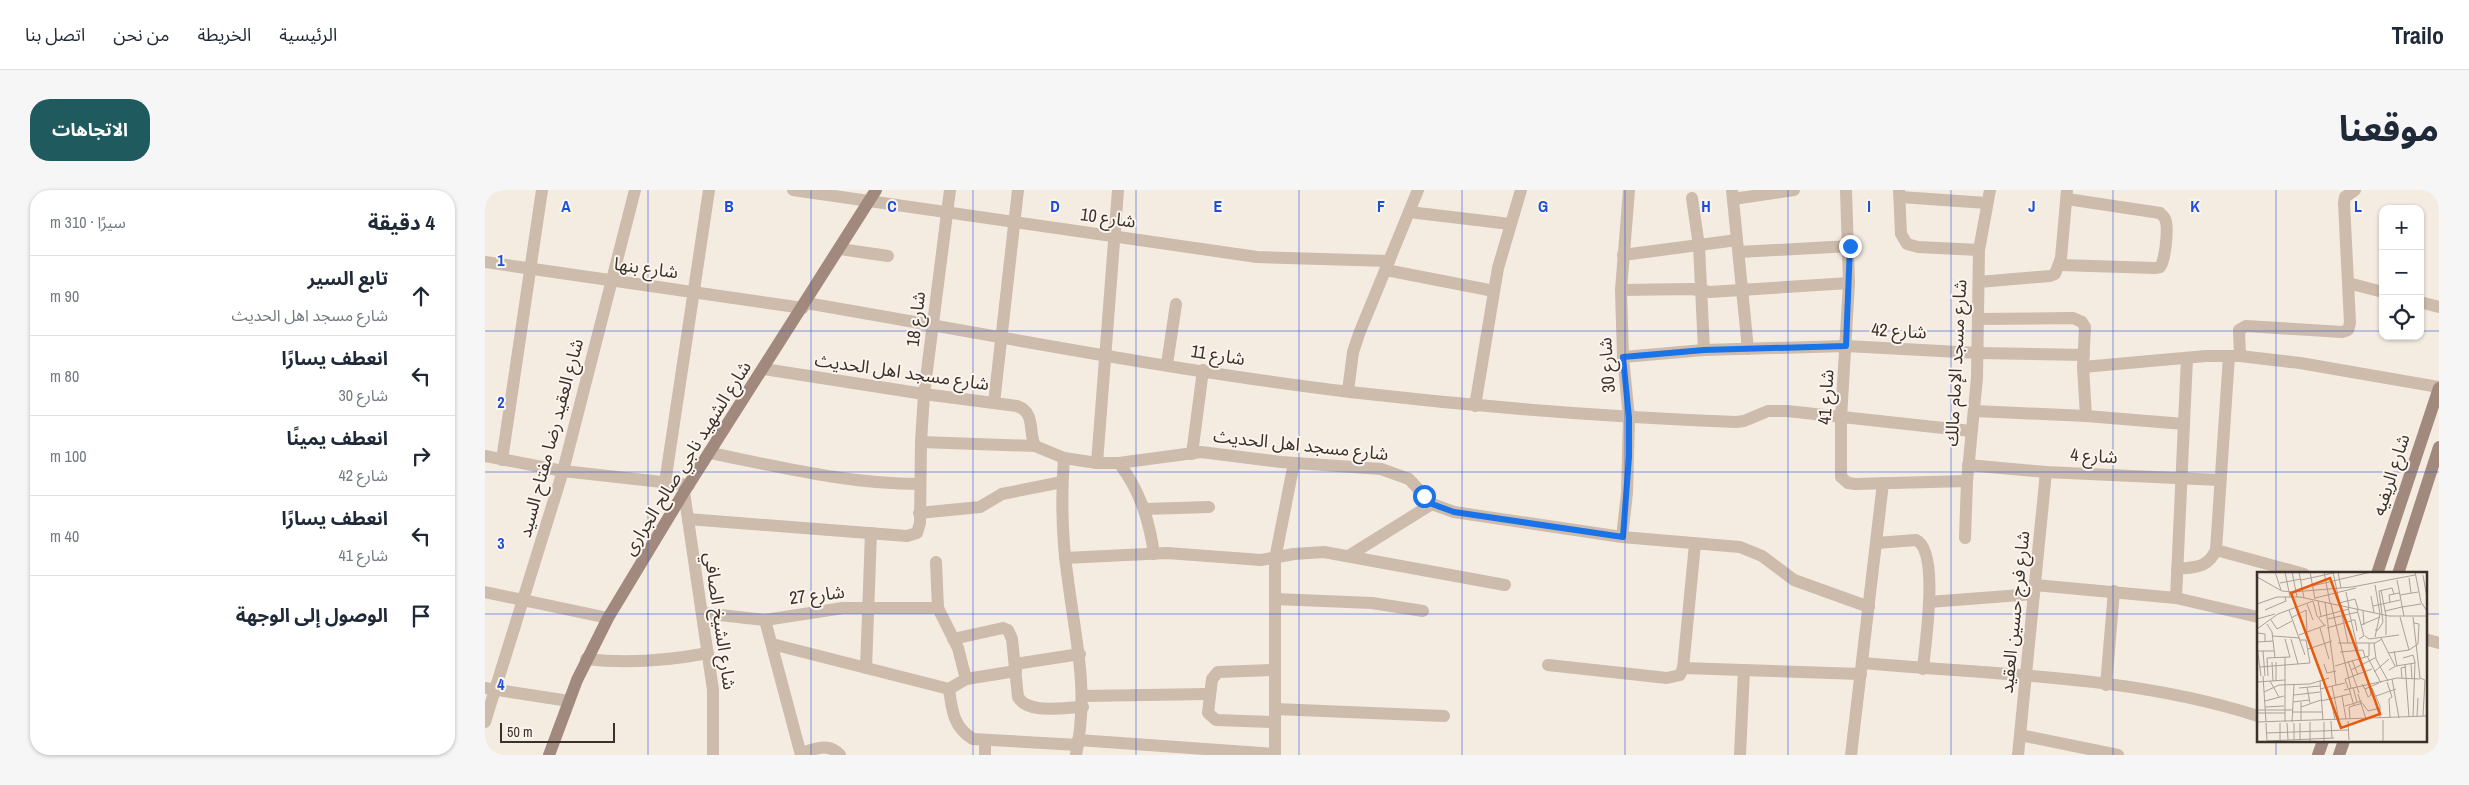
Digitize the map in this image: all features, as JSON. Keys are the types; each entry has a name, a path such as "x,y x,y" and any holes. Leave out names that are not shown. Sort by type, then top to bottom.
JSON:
{"street":[{"path":"502,460 532,269 542,190"},
{"name":"شارع العقيد رضا مفتاح السيد","path":"485,722 490,688 523,600 563,471 635,190"},
{"path":"665,483 709,190"},
{"name":"شارع 10","path":"793,190 833,193 869,202 1257,257 1387,265 1494,291"},
{"name":"شارع الشهيد ناجي صالح الجرارى","path":"549,755 587,659 608,618 686,489 876,190"},
{"name":"شارع 18","path":"871,533 911,536 917,533 919,527 924,394 950,190"},
{"path":"994,403 1018,190"},
{"path":"1097,463 1118,190"},
{"path":"1349,392 1353,352 1418,190"},
{"path":"1475,406 1494,291 1510,224 1521,190"},
{"name":"شارع 30","path":"1623,537 1629,456 1629,418 1623,357 1621,290 1629,190"},
{"path":"1747,349 1733,194 1794,190"},
{"name":"شارع 41","path":"1846,190 1850,246 1841,418 1841,477 1844,481 1855,484 1967,481"},
{"name":"شارع مسجد الإمام مالك","path":"1965,538 1968,465 1975,411 1979,250 1990,190"},
{"path":"2177,569 2203,566 2209,562 2216,550 2219,480 2234,356 2239,330 2245,326 2342,332 2348,330 2351,323 2344,204 2345,198 2355,190"},
{"path":"1979,250 1917,247 1907,244 1901,234 1900,194 1987,203"},
{"path":"1979,282 2055,274 2060,264 2067,194 2160,214 2165,219 2164,260 2163,264 2155,268 2060,264"},
{"path":"1692,198 1699,246 1704,350"},
{"path":"1409,212 1510,224"},
{"path":"1623,255 1699,246 1850,246"},
{"path":"840,249 888,256"},
{"name":"شارع بنها","path":"485,262 694,292 804,305"},
{"path":"1621,290 1743,290 1849,283"},
{"path":"2348,283 2379,291"},
{"path":"2424,303 2439,307"},
{"path":"1167,364 1176,304"},
{"name":"شارع 11","path":"804,305 933,324 1203,370 1349,392 1475,406 1629,418 1736,422 1744,421 1768,411 1777,411 1971,431"},
{"path":"1978,319 2077,319 2085,328 2083,361 2086,416"},
{"name":"شارع 42","path":"1623,357 1704,350 1846,346 2083,361 2234,356 2439,388"},
{"path":"2175,598 2187,358"},
{"name":"شارع مسجد اهل الحديث","path":"764,369 924,394 1017,406 1027,411 1035,446 1064,458 1097,463 1119,463 1211,453 1294,464 1381,469 1397,473 1409,479 1432,504 1454,512 1623,537 1695,544 1730,545 1752,551 1794,580 1869,607"},
{"path":"1192,454 1203,370"},
{"name":"شارع الريفيه","path":"2378,572 2439,388"},
{"path":"1975,411 2086,416 2184,424"},
{"path":"921,442 1035,446"},
{"name":"شارع الريفيه","path":"2399,572 2439,447"},
{"path":"710,453 836,478 882,483 920,484"},
{"path":"485,456 563,471 665,483 686,489"},
{"path":"1064,458 1062,482 1065,558 1080,654 1083,702 1077,747"},
{"path":"1119,463 1131,479 1145,509 1154,554"},
{"path":"949,689 954,719 958,727 973,738 1077,747 1275,755 1275,559 1294,464"},
{"name":"شارع 4","path":"1968,465 2046,472 2219,480"},
{"name":"شارع فرج حسين العقيد","path":"2018,755 2046,472"},
{"path":"919,513 980,507 1002,494 1062,482"},
{"path":"1851,755 1883,483"},
{"name":"شارع الشيخ الصافي","path":"686,489 688,519 713,690 713,755"},
{"path":"1349,555 1432,504"},
{"path":"1145,509 1209,507"},
{"path":"688,519 871,533 866,668"},
{"path":"1876,544 1911,539 1920,541 1927,558 1929,602 1923,668"},
{"path":"1548,665 1675,678 1683,668 1695,544"},
{"path":"2216,550 2297,572"},
{"path":"1065,558 1182,553 1261,560 1310,552 1349,555 1505,585"},
{"path":"935,562 938,608 961,658 966,679"},
{"path":"1929,602 2034,590 2114,591 2175,598 2257,616"},
{"path":"2106,685 2114,591"},
{"path":"485,592 608,618"},
{"path":"1275,599 1372,603 1423,611"},
{"name":"شارع 27","path":"702,613 765,620 829,609 938,608"},
{"path":"765,620 801,754 824,746 834,749 840,755"},
{"path":"953,639 1003,628 1009,630 1011,633 1019,697 1026,706 1208,694"},
{"path":"772,644 949,689 966,679 1080,654"},
{"path":"587,659 617,663 648,662 708,653"},
{"path":"1683,668 1744,670 1923,668 2106,685 2193,698 2257,716"},
{"path":"1275,670 1218,672 1211,680 1208,694 1208,713 1216,720 1275,715 1444,716"},
{"path":"1740,755 1744,670"},
{"path":"490,688 569,701"},
{"path":"2020,735 2118,755"},
{"path":"985,740 985,755"},
{"path":"2318,755 2323,742"},
{"path":"2339,755 2344,742"}],"route":[{"path":"1424,496 1432,504 1454,512 1623,537 1629,456 1629,418 1623,357 1704,350 1846,346 1850,246"}]}
